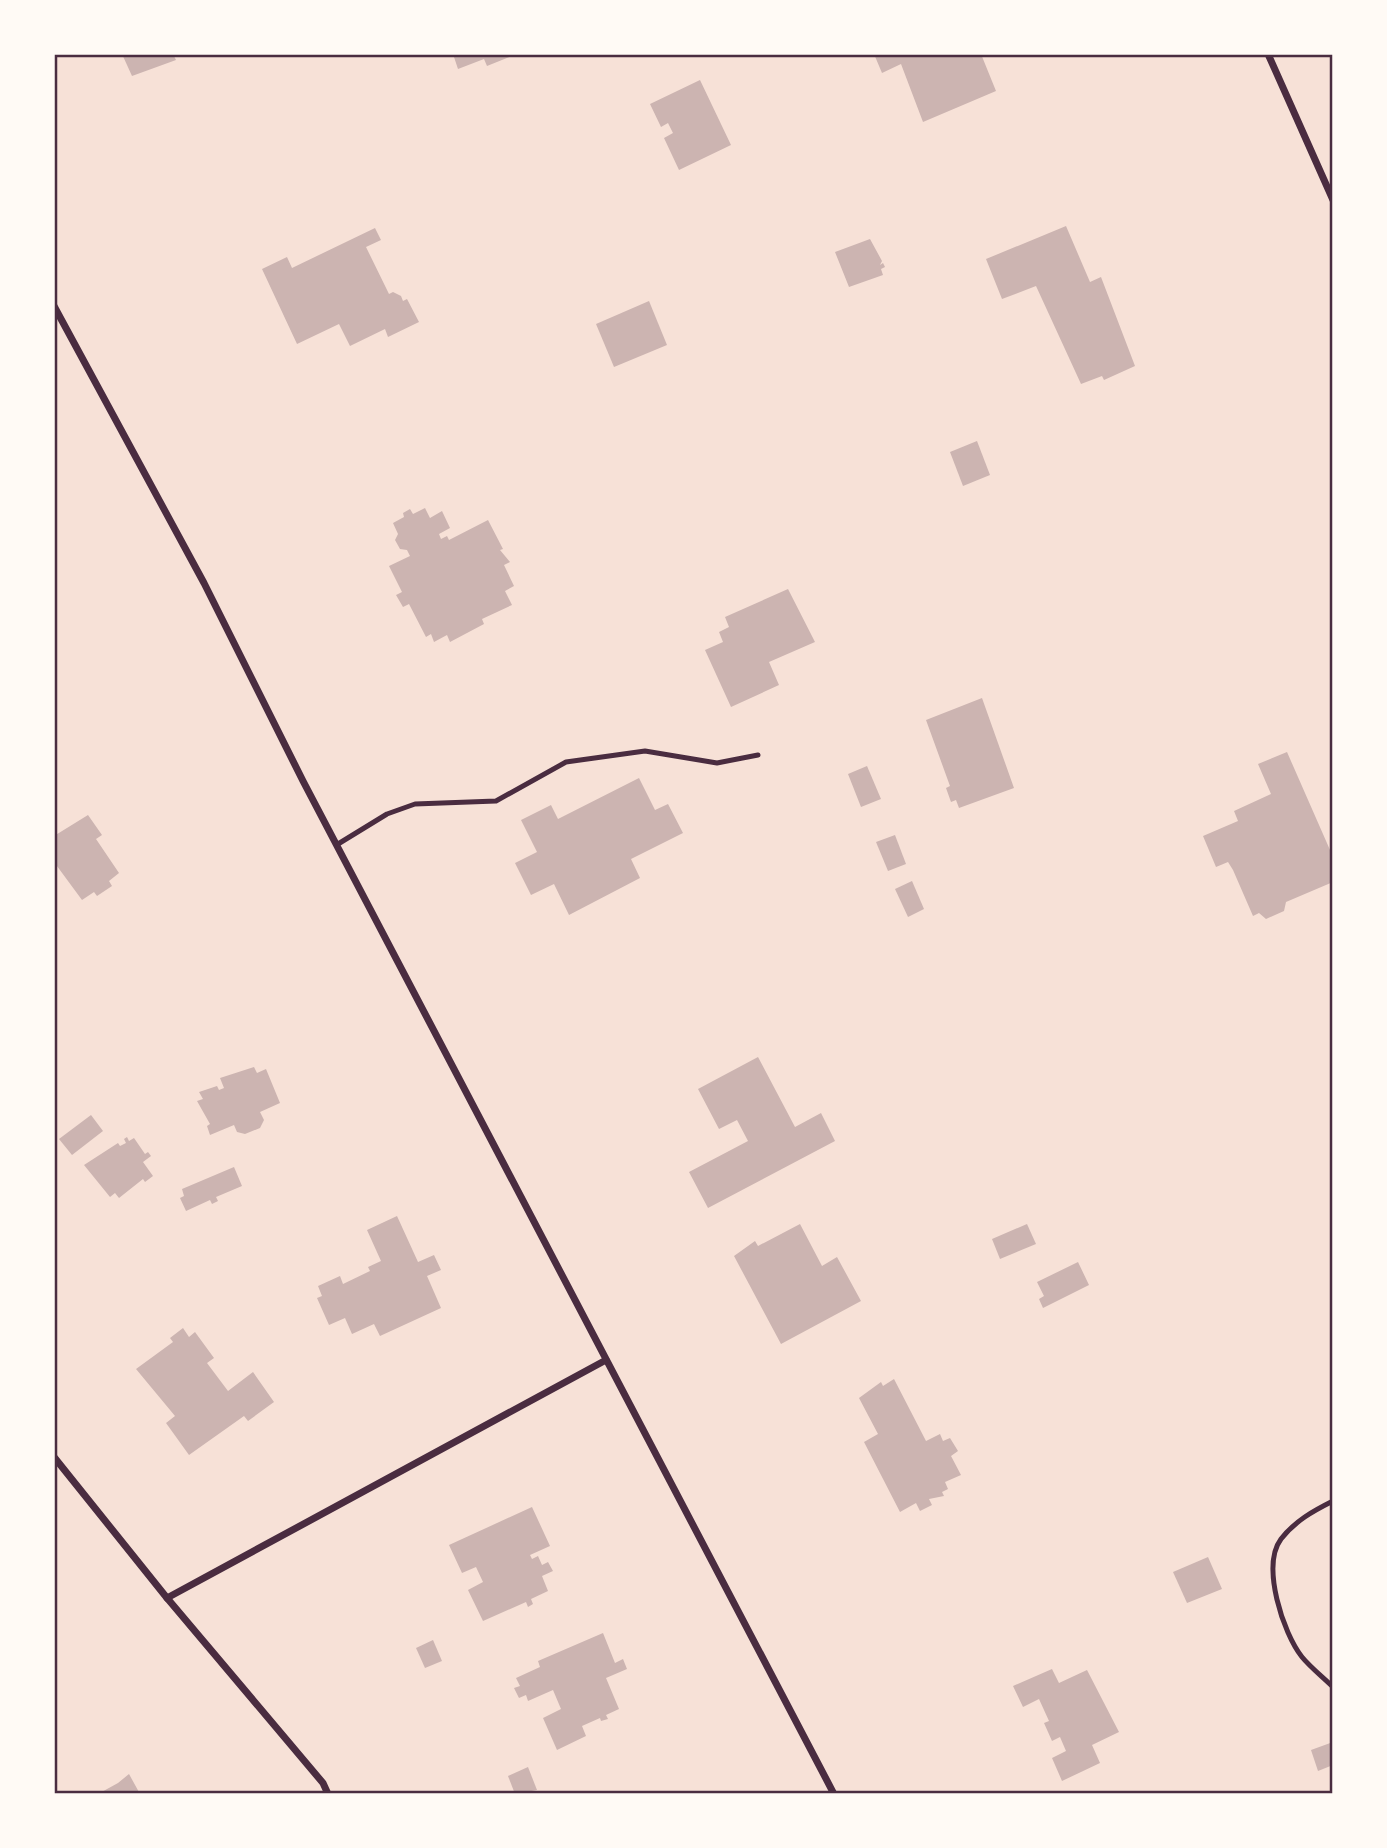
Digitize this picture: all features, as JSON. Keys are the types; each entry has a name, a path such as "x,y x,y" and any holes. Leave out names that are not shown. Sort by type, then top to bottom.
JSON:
{"street":[{"path":"1268,54 1333,200"},
{"path":"54,306 204,583 834,1794"},
{"path":"167,1598 606,1360"},
{"path":"54,1457 167,1598 323,1783 328,1794"}],"lane":[{"path":"338,844 387,814 415,804 496,802 566,762 645,751 717,764 758,755"},
{"path":"1333,1501 1305,1515 1296,1524 1280,1541 1273,1562 1274,1590 1300,1655 1333,1688"}],"building":[{"path":"122,54 173,54 176,60 132,76"},
{"path":"453,54 517,54 487,66 484,59 458,69"},
{"path":"874,54 981,54 996,91 923,122 901,64 882,73"},
{"path":"700,80 731,145 679,170 664,138 673,133 668,123 661,127 650,104"},
{"path":"1066,226 1090,282 1101,277 1135,366 1104,380 1102,376 1081,384 1036,286 1002,299 986,259"},
{"path":"375,228 381,240 366,247 389,294 393,292 401,296 403,301 407,299 419,322 388,337 385,329 350,346 339,324 297,344 262,269 287,257 292,268"},
{"path":"870,239 882,261 880,265 883,263 885,267 881,269 883,275 849,287 835,252"},
{"path":"649,301 667,345 614,367 596,324"},
{"path":"977,441 990,475 963,486 950,452"},
{"path":"425,508 430,518 442,511 450,528 439,534 441,539 447,536 449,540 488,520 503,549 500,550 510,562 504,565 514,586 505,591 512,605 482,619 484,624 450,642 447,635 434,642 431,634 426,637 409,604 403,607 396,595 402,592 389,566 410,556 407,550 400,549 395,540 398,534 393,523 404,517 403,513 410,509 413,514"},
{"path":"788,589 815,642 769,662 779,685 731,707 705,650 723,642 719,632 729,627 725,617"},
{"path":"982,698 1014,788 959,808 956,800 951,802 946,788 950,786 926,720"},
{"path":"1287,752 1330,850 1333,849 1333,882 1286,902 1284,911 1266,919 1259,913 1253,916 1228,862 1216,867 1203,836 1238,821 1234,811 1271,794 1258,764"},
{"path":"867,766 881,799 861,807 848,774"},
{"path":"639,778 655,810 668,804 683,833 631,859 640,878 569,915 554,884 531,895 515,863 537,852 521,820 551,805 558,819"},
{"path":"88,815 102,835 96,839 119,873 109,881 112,886 97,896 94,892 82,900 54,862 54,836"},
{"path":"895,835 906,864 888,871 876,842"},
{"path":"912,881 924,909 908,917 895,889"},
{"path":"758,1057 795,1127 821,1113 835,1141 708,1208 689,1172 748,1141 737,1120 719,1129 698,1089"},
{"path":"254,1067 257,1073 266,1069 280,1103 260,1112 264,1120 260,1128 245,1134 237,1132 234,1125 210,1135 207,1126 210,1124 197,1101 203,1099 199,1092 217,1086 219,1090 224,1088 220,1078"},
{"path":"91,1115 103,1131 72,1155 59,1139"},
{"path":"127,1137 129,1141 134,1138 145,1154 148,1152 151,1156 143,1162 153,1176 145,1182 143,1179 119,1198 115,1193 110,1197 84,1165 118,1143 120,1146 126,1143 124,1139"},
{"path":"234,1167 242,1186 216,1197 218,1201 212,1204 210,1200 186,1211 180,1198 184,1196 182,1189"},
{"path":"397,1216 418,1262 434,1255 441,1270 427,1276 441,1308 380,1336 374,1324 352,1334 345,1318 329,1325 317,1298 322,1296 318,1286 340,1276 343,1284 370,1271 368,1267 381,1261 367,1230"},
{"path":"800,1224 822,1266 837,1257 861,1301 781,1344 734,1256 755,1241 758,1246"},
{"path":"1027,1224 1036,1244 1000,1259 992,1239"},
{"path":"1078,1262 1089,1285 1043,1308 1039,1299 1044,1296 1037,1282"},
{"path":"183,1328 189,1337 195,1332 214,1358 207,1363 228,1391 253,1372 274,1402 248,1421 244,1416 189,1455 166,1423 175,1416 136,1369 173,1342 170,1338"},
{"path":"894,1379 926,1441 940,1434 943,1441 950,1438 958,1451 951,1456 961,1475 945,1482 948,1489 942,1492 944,1496 929,1499 932,1505 920,1511 916,1503 900,1512 864,1442 878,1434 859,1398 881,1382 883,1386"},
{"path":"532,1507 550,1546 530,1555 532,1559 538,1556 542,1565 548,1562 553,1571 542,1576 548,1591 531,1599 533,1604 528,1607 526,1602 483,1621 468,1590 483,1582 476,1567 462,1573 449,1545"},
{"path":"1208,1557 1222,1589 1187,1603 1173,1572"},
{"path":"603,1633 615,1663 623,1659 627,1669 606,1678 619,1709 606,1715 608,1719 601,1721 600,1718 582,1726 586,1736 557,1750 543,1718 561,1709 553,1690 528,1701 526,1695 519,1698 514,1688 520,1686 516,1678 540,1667 538,1661"},
{"path":"433,1640 442,1661 425,1668 416,1648"},
{"path":"1052,1669 1059,1683 1087,1670 1119,1732 1092,1745 1100,1763 1062,1781 1052,1758 1066,1751 1060,1737 1052,1741 1044,1723 1049,1721 1039,1699 1023,1707 1013,1686"},
{"path":"1333,1742 1333,1765 1318,1771 1311,1750"},
{"path":"528,1767 537,1790 515,1794 508,1776"},
{"path":"129,1774 140,1794 98,1794 118,1783"}]}
